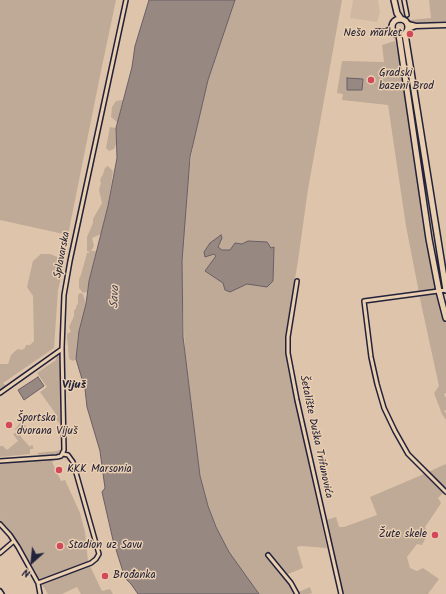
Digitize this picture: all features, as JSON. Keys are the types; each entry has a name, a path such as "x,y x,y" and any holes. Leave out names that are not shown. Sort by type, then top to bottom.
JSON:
{"main road":[{"path":"394,0 398,20"},
{"path":"446,290 428,180 407,29 405,21 398,20 393,23 392,30 399,36 420,181 439,292 446,318"},
{"path":"399,36 407,29"},
{"path":"420,181 428,180"}],"street":[{"name":"Splavarska","path":"63,454 63,306 70,261 126,0"},
{"path":"404,0 407,16"},
{"path":"407,29 416,26 446,25"},
{"path":"377,31 392,30"},
{"name":"Šetalište Duška Trifunovića","path":"297,282 288,337 288,352 297,400 341,594"},
{"path":"446,290 364,301 377,384 384,408 408,454 446,492"},
{"path":"0,393 62,348"},
{"path":"0,461 57,457 63,454 68,455 73,462 99,554 91,563 38,583"},
{"path":"0,524 14,541 38,583 40,593"},
{"path":"0,553 14,541"},
{"path":"268,556 291,583 297,594"}],"shaded area":[{"path":"0,0 116,0 68,235 0,220"},
{"path":"235,0 342,0 308,189 285,337 293,393 327,548 297,547 303,568 283,576 291,585 294,593 310,587 312,593 308,594 259,594 229,552 216,527 208,506 200,476 194,431 185,355 182,280 182,245 188,177 196,127 208,80"},
{"path":"353,0 378,0 380,12 377,22 350,18"},
{"path":"429,0 446,0 446,21 410,24 410,20 431,18"},
{"path":"395,41 401,67 441,307 446,323 446,393 444,394 446,398 446,410 444,411 446,413 446,420 442,414 434,393 439,386 406,226 388,105 342,100 343,94 337,93 342,61 384,62 382,45"},
{"path":"123,100 118,123 111,117 112,107 116,101"},
{"path":"110,127 116,128 117,142 114,149 109,151 106,148"},
{"path":"108,166 113,171 108,206 101,234 92,238 94,246 91,251 96,251 87,292 83,293 79,288 79,279 87,253 90,252 87,251 87,237 93,223 93,219 102,203 99,190 101,183 100,180 105,168"},
{"path":"41,254 50,254 65,260 58,290 54,348 3,383 6,386 0,391 0,364 8,364 11,355 14,352 18,349 22,350 26,345 30,345 34,341 33,296 27,287 33,261"},
{"path":"80,293 83,294 86,304 79,331 76,359 73,361 69,359 67,335 71,332 69,327 74,316 74,310 76,309 78,295"},
{"path":"57,355 61,356 62,446 61,451 58,454 39,455 37,453 57,451 61,449 61,425 56,419 58,417 40,392 47,387 37,373 56,360"},
{"path":"20,423 25,425 28,429 22,430 21,437 30,447 31,445 33,446 33,449 30,449 30,454 0,457 0,446 3,446 7,450 18,441 13,434 17,432 15,429"},
{"path":"56,459 52,462 61,481 65,480 80,513 85,532 88,561 40,580 19,544 0,519 0,463"},
{"path":"446,464 446,485 444,492 438,498 441,503 440,505 425,527 428,534 422,545 417,544 407,557 410,568 417,571 423,568 439,579 428,594 343,594 326,520 336,517 339,527 344,527 377,515 370,497"},
{"path":"89,564 102,591 110,589 113,594 81,594 77,587 62,594 48,594 41,583"}],"water":[{"name":"Sava","path":"149,0 235,0 208,80 190,157 182,261 183,337 200,476 208,506 216,527 229,552 259,594 138,594 125,578 113,540 102,492 105,488 100,451 87,407 85,389 76,359 79,331 86,304 89,281 108,206 117,158 116,128 132,67 135,46"},
{"path":"347,78 363,79 362,90 347,90"},
{"path":"221,235 222,238 218,247 222,250 230,250 235,243 242,244 248,241 267,242 271,248 274,247 273,281 267,287 247,284 230,292 225,290 223,283 205,271 216,256 214,254 205,257 204,252 210,243"},
{"path":"38,377 44,386 24,400 18,390"}],"place":[{"name":"Nešo market","path":"410,34"},
{"name":"Gradski bazeni Brod","path":"371,80"},
{"name":"Športska dvorana Vijuš","path":"9,425"},
{"name":"KKK Marsonia","path":"59,470"},
{"name":"Žute skele","path":"435,535"},
{"name":"Stadion uz Savu","path":"60,546"},
{"name":"Brođanka","path":"105,576"}],"district":[{"name":"Vijuš","path":"74,386"}]}
